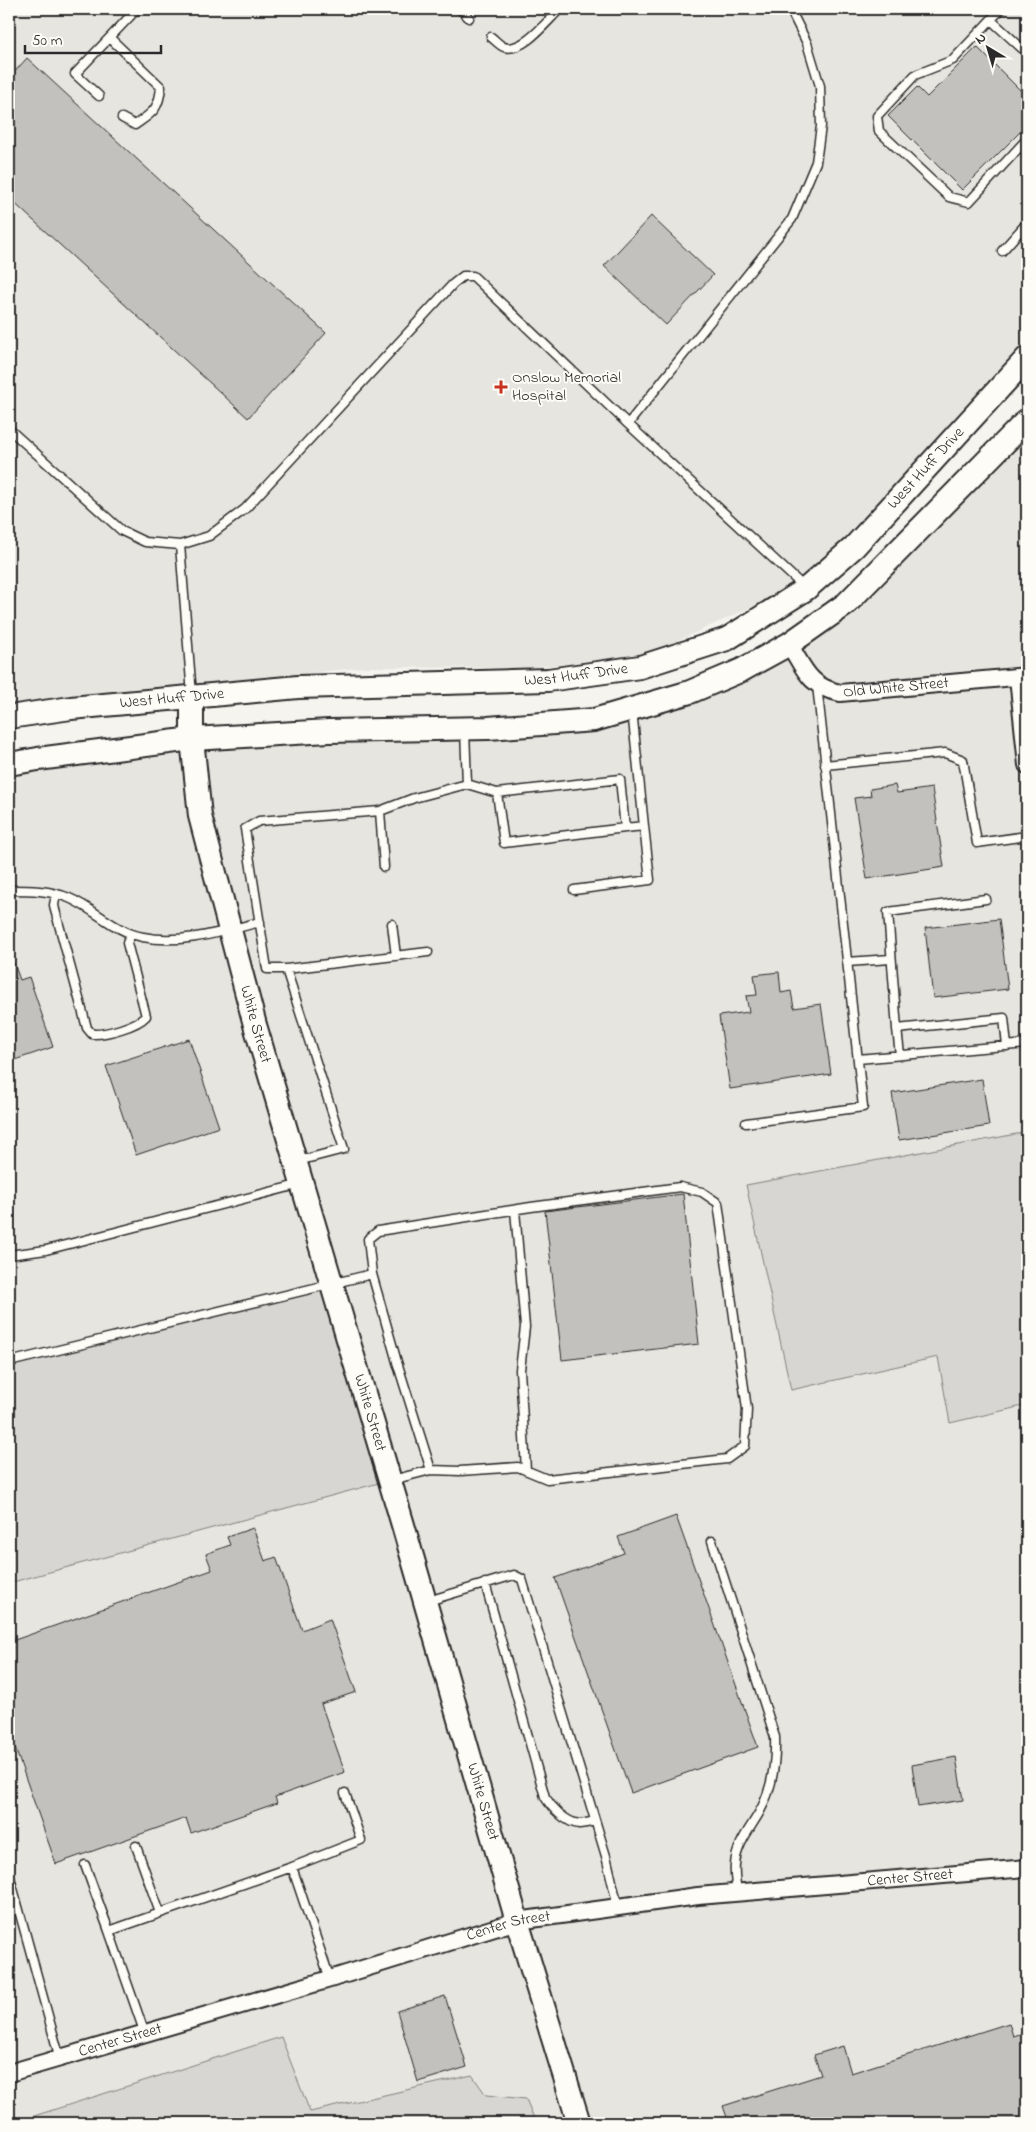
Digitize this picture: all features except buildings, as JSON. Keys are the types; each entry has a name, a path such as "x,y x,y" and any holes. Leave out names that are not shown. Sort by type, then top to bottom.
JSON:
{"street":[{"name":"West Huff Drive","path":"9,717 71,708 298,687 548,680 640,668 727,639 806,589 854,547 1027,358"},
{"path":"9,764 192,739 329,731 465,728 594,720 690,692 742,670 789,644 846,604 1027,420"},
{"path":"789,644 817,685"},
{"path":"1022,676 1027,765"},
{"name":"Old White Street","path":"817,685 828,691 840,693 1022,676"},
{"name":"White Street","path":"192,696 192,739 200,816 255,1025 390,1480 517,1920 579,2123"},
{"name":"Center Street","path":"9,2073 330,1978 517,1920 737,1892 1027,1868"}],"lane":[{"path":"99,96 74,74 137,9"},
{"path":"460,9 469,18"},
{"path":"491,37 503,47 514,47 526,42 560,9"},
{"path":"628,424 792,219 816,162 821,126 820,86 807,43 790,9"},
{"path":"1001,9 953,60 915,75 877,116 879,131 949,197 969,202 1027,139"},
{"path":"991,20 1027,54"},
{"path":"110,38 161,88 160,102 153,112 135,125 122,118"},
{"path":"1002,251 1027,223"},
{"path":"9,429 122,530 145,542 180,545 209,536 245,508 315,431 463,276 473,276 628,424 806,589"},
{"path":"180,545 192,696"},
{"path":"746,1123 864,1107 817,685"},
{"path":"574,890 650,880 632,709"},
{"path":"465,728 467,784"},
{"path":"825,765 945,753 963,760 977,843 1027,836"},
{"path":"428,952 286,969 267,969 245,829 259,821 380,811 414,798 467,784 497,793 620,780 625,828"},
{"path":"497,793 504,844 644,826"},
{"path":"380,811 384,867"},
{"path":"9,890 56,894 70,899 131,934 144,938 190,937 260,922"},
{"path":"56,894 55,910 87,1028 92,1034 99,1035 140,1022 146,1016 127,943 131,934"},
{"path":"900,1055 888,912 986,899"},
{"path":"392,924 396,956"},
{"path":"847,962 891,959"},
{"path":"286,969 344,1148 295,1162"},
{"path":"897,1029 1004,1018 1008,1046"},
{"path":"858,1059 1027,1044"},
{"path":"9,1255 46,1250 302,1184"},
{"path":"390,1480 431,1470 460,1471 518,1467 547,1479 727,1459 745,1446 748,1409 718,1203 702,1192 680,1187 378,1231 368,1239 372,1274 399,1370 431,1470"},
{"path":"515,1210 525,1327 520,1370 526,1470"},
{"path":"9,1362 372,1274"},
{"path":"712,1541 775,1738 776,1754 772,1781 760,1812 743,1840 735,1864 737,1892"},
{"path":"425,1602 514,1575 522,1579 595,1821 618,1906"},
{"path":"485,1584 545,1797 552,1808 564,1817 580,1824 595,1821"},
{"path":"109,1931 292,1867 361,1840 345,1793"},
{"path":"136,1846 160,1913"},
{"path":"85,1865 144,2034"},
{"path":"292,1867 330,1978"},
{"path":"9,1874 60,2059"}],"shaded area":[{"name":"Onslow Memorial Hospital","path":"9,9 1027,9 1027,350 824,565 763,602 644,656 525,668 366,667 9,705"},
{"path":"1027,420 1027,2123 9,2123 9,764 594,720 789,644"},
{"path":"1027,1132 1027,1405 950,1423 938,1357 791,1390 746,1185"},
{"path":"332,1284 390,1480 9,1583 9,1364"},
{"path":"281,2037 310,2112 472,2075 486,2095 526,2099 536,2123 36,2123 34,2116"}],"place":[{"name":"Onslow Memorial Hospital","path":"501,387"}]}
